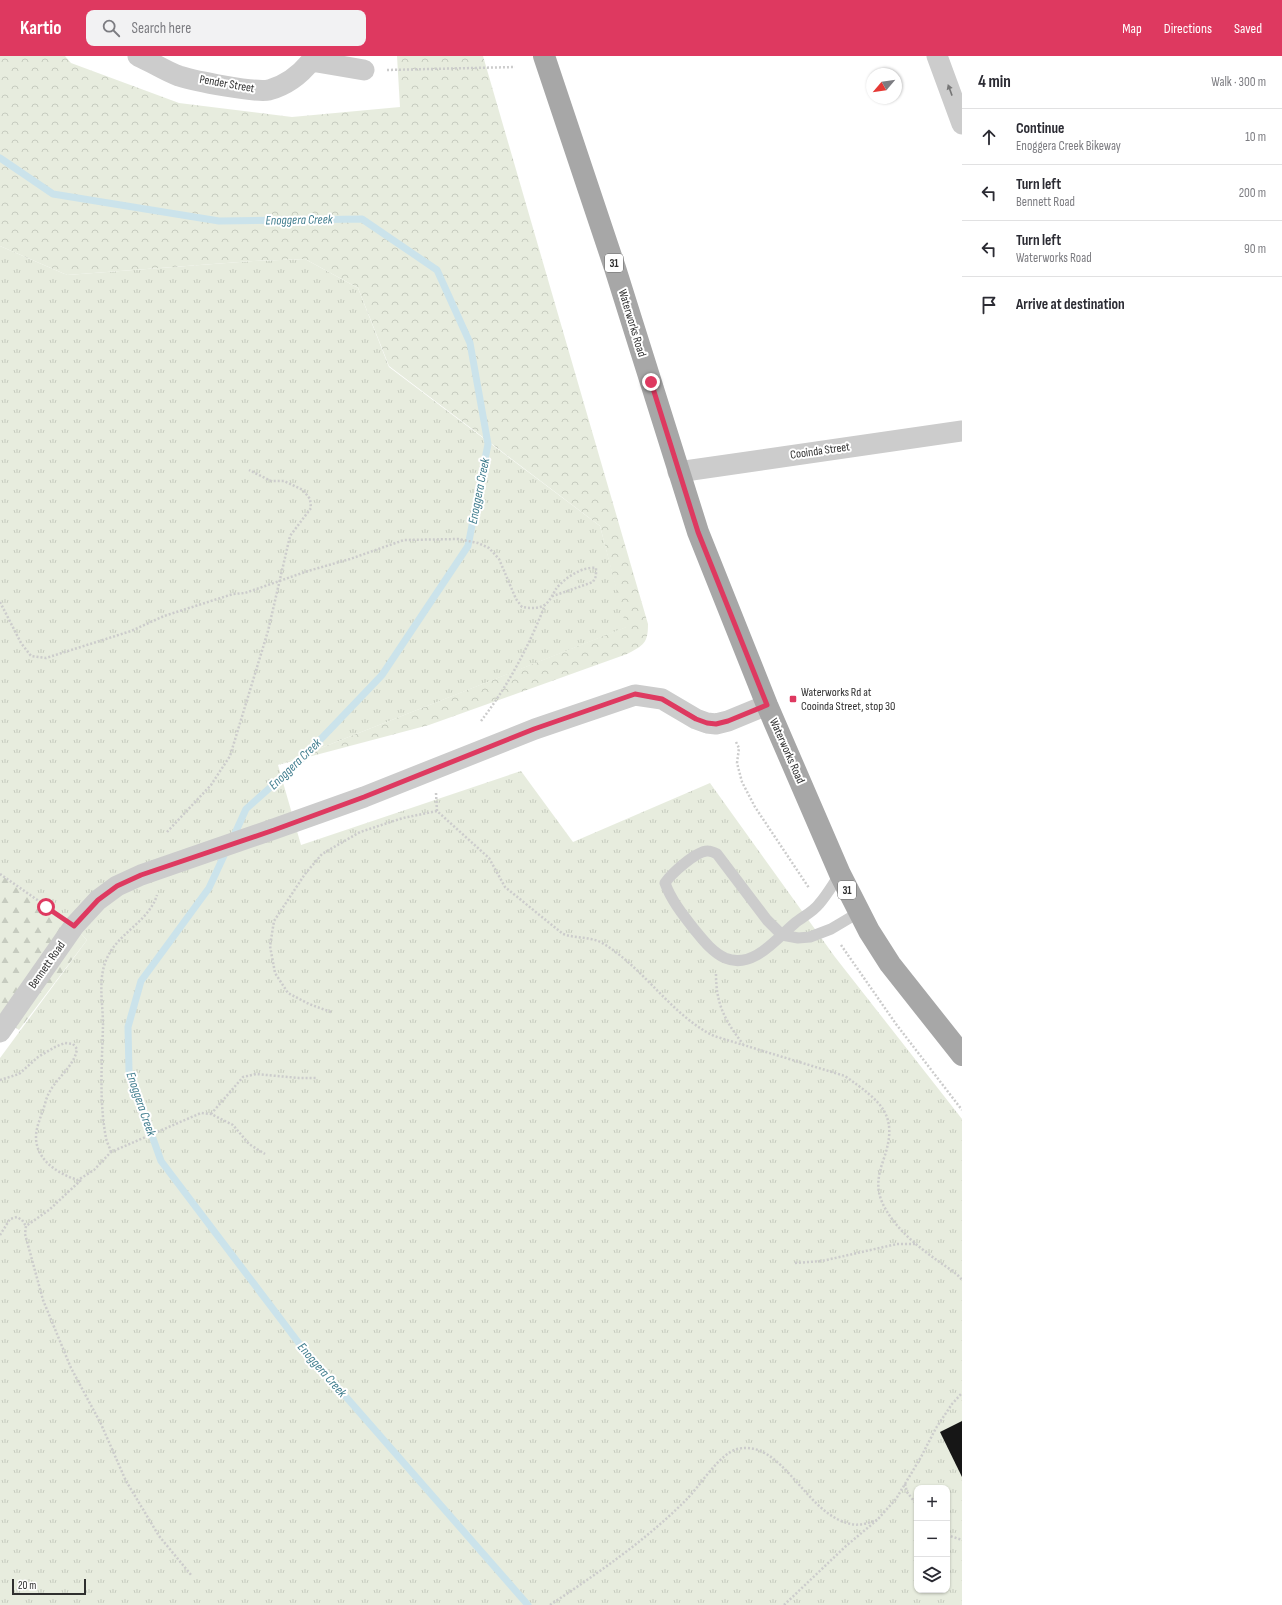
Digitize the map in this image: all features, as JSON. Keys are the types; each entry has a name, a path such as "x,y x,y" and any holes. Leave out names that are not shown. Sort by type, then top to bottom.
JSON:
{"main road":[{"name":"Waterworks Road","path":"544,56 615,268 698,532 767,705 858,913 890,964 962,1055"}],"street":[{"name":"Pender Street","path":"138,56 180,76 250,90 268,90 284,85 301,73 312,59 364,70"},
{"path":"937,56 962,124"},
{"name":"Cooinda Street","path":"678,472 962,431"},
{"name":"Bennett Road","path":"0,1032 74,926 98,900 117,886 141,875 192,856 274,830 364,797 534,729 635,694 662,699 696,719 707,723 716,724 728,721 767,705"}],"lane":[{"path":"840,874 818,905 782,935 759,954 748,959 726,959 706,943 672,897 665,883 676,870 700,853 708,850 717,854 750,898 782,935 798,938 810,937 830,929 858,913"}],"path":[{"path":"364,70 515,67"},
{"path":"167,832 211,785 230,756 268,631 290,536 311,508 310,499 303,490 295,485 284,481 271,481 249,470"},
{"path":"0,602 21,643 31,656 46,658 131,631 164,616 233,594 245,593 404,540 462,539 489,548 499,559 516,599 522,606 533,609 545,605"},
{"path":"481,721 493,705 533,636 545,605 550,598 558,587 579,571 589,567 596,568 596,576 593,582 550,598"},
{"path":"436,789 437,812 489,858 505,887 563,934 574,938 587,937 604,944 631,964 674,1007 699,1029 714,1036 845,1076 862,1088 882,1106 890,1121 891,1138 878,1174 878,1188 882,1203 890,1217 917,1244 962,1280"},
{"path":"331,1012 309,1004 288,993 275,973 270,946 274,921 305,874 322,854 360,832 403,818 437,812"},
{"path":"0,874 74,926"},
{"path":"112,1152 106,1140 104,1113 101,978 108,956 126,933 141,920 155,903 160,888"},
{"path":"716,974 719,1002 726,1023 743,1045"},
{"path":"0,1080 19,1074 38,1057 55,1047 65,1043 73,1044 76,1049 75,1057 49,1092 37,1128 36,1137 42,1155 49,1165 66,1176 78,1180 83,1178"},
{"path":"211,1114 243,1077 256,1074 317,1078"},
{"path":"26,1226 49,1210 112,1152 201,1113 211,1114 233,1125 249,1144 265,1154"},
{"path":"0,1235 10,1219 17,1217 22,1220 26,1226 27,1241 43,1300 71,1368 101,1424 126,1481 159,1536 192,1576"},
{"path":"795,1263 822,1261 897,1244 917,1244"},
{"path":"784,1605 846,1546 877,1520 896,1499 936,1428 952,1404 962,1393"},
{"path":"550,1605 612,1564 672,1514 692,1495 724,1457 736,1449 750,1448 771,1456 787,1470 800,1488 817,1505 836,1519 852,1524 865,1524 877,1520"},
{"path":"905,1484 907,1492 914,1501"},
{"path":"950,1536 962,1540"},
{"path":"789,1605 792,1598"}],"green space":[{"path":"0,56 65,56 71,63 179,103 292,117 400,107 397,56 483,56 648,624 647,635 644,643 627,654 429,725 278,765 626,627 600,526 389,366 358,288 305,259 253,261 67,275 0,246"},
{"path":"0,246 67,275 253,261 305,259 358,288 389,367 600,526 627,627 278,765 301,845 521,771 573,842 710,783 835,957 962,1119 962,1605 0,1605 0,1058 87,940 74,926 0,874"},
{"path":"0,874 74,926 87,940 19,1030 0,1017"}],"building":[{"path":"962,1421 962,1477 940,1432"}],"waterway":[{"name":"Enoggera Creek","path":"0,158 53,194 219,221 362,219 437,270 470,343 488,444 468,546 382,675 299,762 246,809 232,840"},
{"name":"Enoggera Creek","path":"227,849 209,888 141,981 128,1027 129,1071 161,1161 298,1342 528,1605"}],"place":[{"name":"Waterworks Rd at Cooinda Street, stop 30","path":"793,699"}],"route":[{"path":"46,907 74,926 98,900 117,886 141,875 192,856 274,830 364,797 534,729 625,699 635,694 648,695 662,699 696,719 707,723 716,724 728,721 767,705 698,532 651,382"}]}
